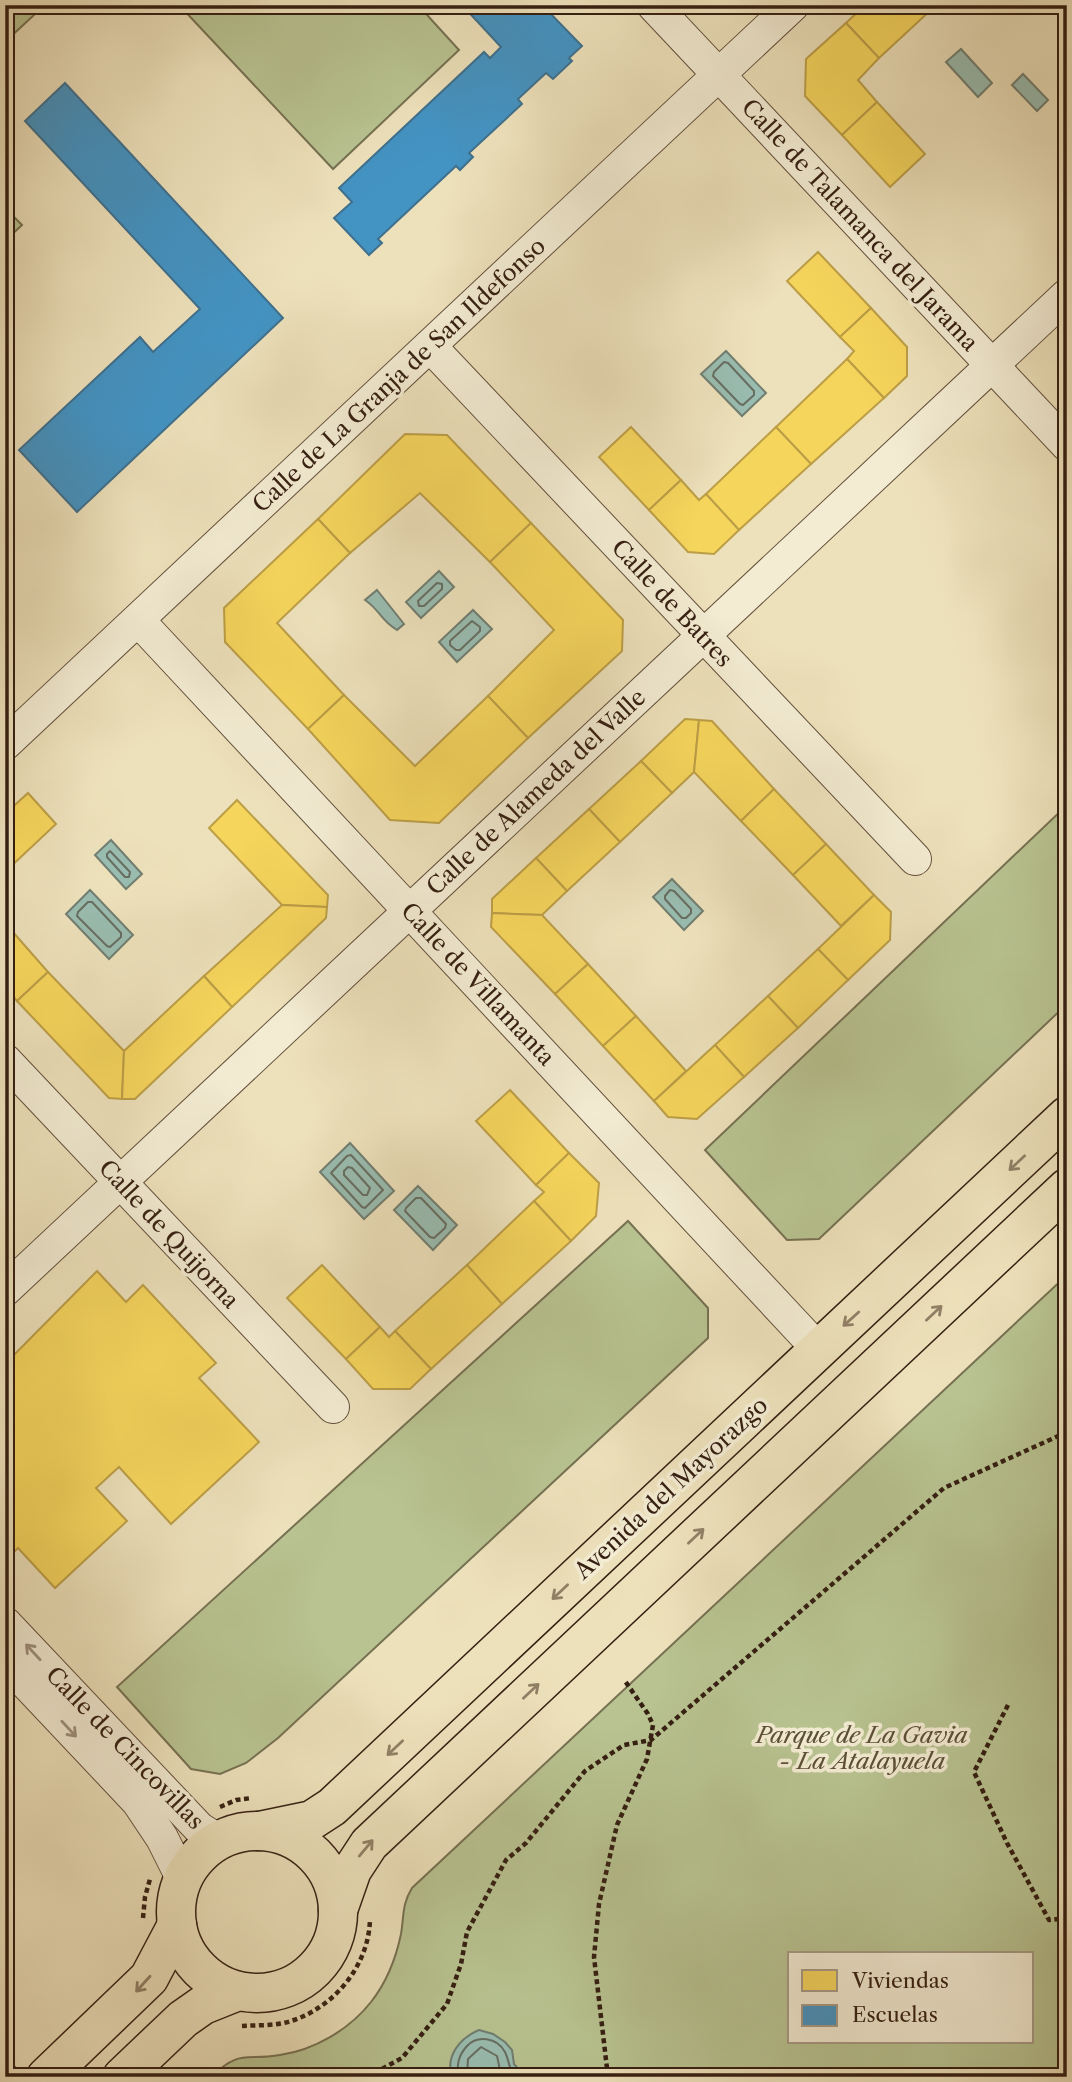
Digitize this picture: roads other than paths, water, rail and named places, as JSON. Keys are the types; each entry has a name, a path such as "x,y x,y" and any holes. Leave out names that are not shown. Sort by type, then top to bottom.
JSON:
{"main road":[{"name":"Avenida del Mayorazgo","path":"259,1831 312,1820 332,1807 1067,1116"},
{"path":"338,1910 329,1872 313,1852 288,1837 259,1831 242,1831 218,1840 197,1857 183,1880 177,1902 177,1925 184,1948 198,1967 216,1982 238,1991 265,1993 290,1986 313,1971 329,1949 337,1924 338,1910 352,1870 369,1844 1067,1188"},
{"path":"46,2077 149,1978 177,1925"},
{"path":"122,2077 183,2019 203,2005 238,1991"}],"street":[{"name":"Calle de Talamanca del Jarama","path":"653,5 1067,445"},
{"name":"Calle de La Granja de San Ildefonso","path":"5,744 793,5"},
{"name":"Calle de Alameda del Valle","path":"5,1290 1067,295"},
{"name":"Calle de Batres","path":"430,346 915,859"},
{"name":"Calle de Villamanta","path":"138,620 818,1349"},
{"name":"Calle de Quijorna","path":"5,1060 333,1407"},
{"name":"Calle de Cincovillas","path":"5,1623 199,1828 218,1840"},
{"name":"Calle de Cincovillas","path":"5,1661 138,1802 162,1838 183,1880"}],"water":[{"path":"961,49 992,83 978,97 946,62"},
{"path":"1023,74 1048,100 1037,111 1012,85"},
{"path":"726,351 766,393 742,416 701,374"},
{"path":"439,571 454,587 421,618 406,602"},
{"path":"377,590 404,624 397,630 365,600"},
{"path":"473,610 492,629 457,662 439,642"},
{"path":"111,840 142,874 126,889 95,855"},
{"path":"672,879 703,911 684,930 653,897"},
{"path":"90,890 133,935 109,959 66,914"},
{"path":"350,1143 394,1191 364,1219 320,1172"},
{"path":"418,1186 457,1225 433,1250 394,1210"},
{"path":"479,2030 493,2034 505,2042 512,2050 514,2064 525,2077 452,2077 452,2055 460,2043"}],"park label":[{"name":"Parque de La Gavia - La Atalayuela","path":"862,1748"}]}
